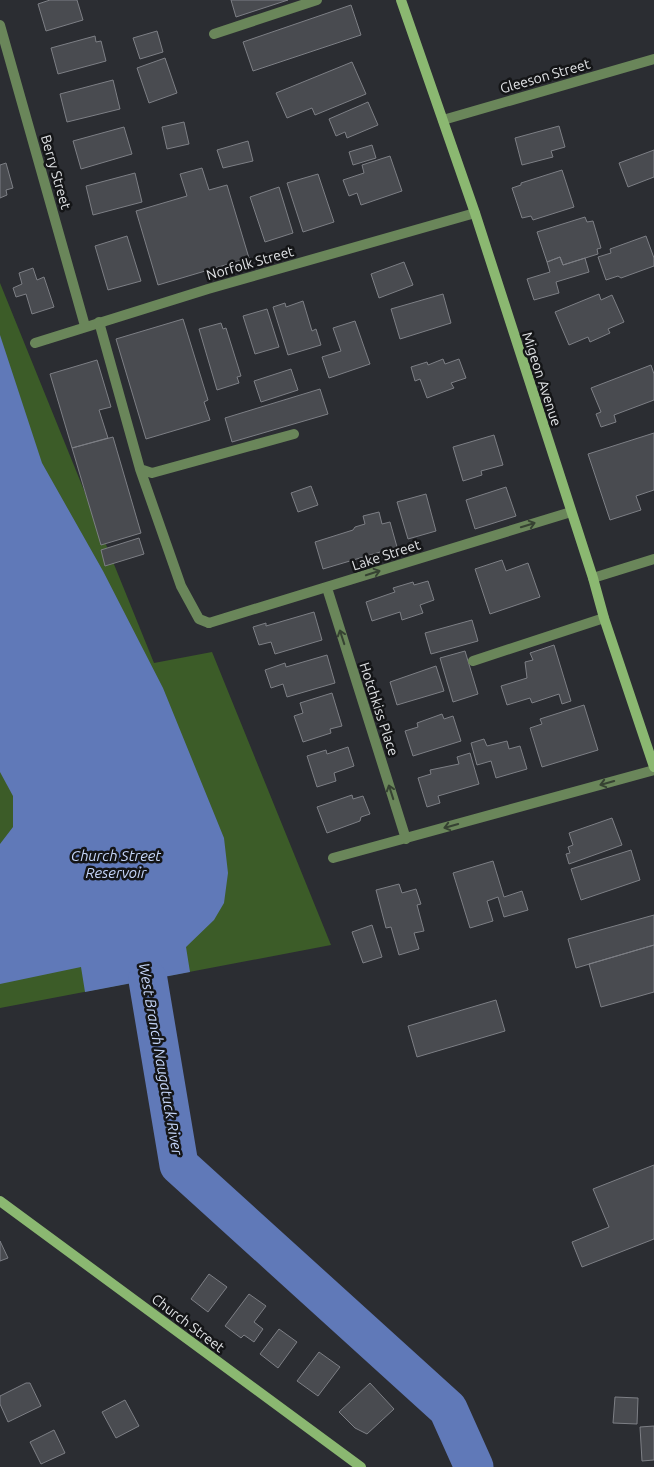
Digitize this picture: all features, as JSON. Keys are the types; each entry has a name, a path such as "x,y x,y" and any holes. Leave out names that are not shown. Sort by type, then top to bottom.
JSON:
{"main road":[{"name":"Migeon Avenue","path":"401,0 475,213 593,578 604,618 654,768"},
{"name":"Church Street","path":"0,1201 361,1467"}],"street":[{"path":"214,34 317,0"},
{"name":"Berry Street","path":"0,25 85,326"},
{"name":"Gleeson Street","path":"443,120 654,59"},
{"name":"Norfolk Street","path":"35,343 85,326 475,213"},
{"path":"99,322 140,469 152,473 294,434"},
{"name":"Lake Street","path":"140,469 181,586 199,619 210,623 571,512"},
{"path":"593,578 654,559"},
{"name":"Hotchkiss Place","path":"327,588 406,839"},
{"path":"473,661 604,618"},
{"path":"333,858 654,768"}],"green space":[{"name":"Church Street Reservoir","path":"0,283 154,663 212,652 331,945 0,1008"}],"water":[{"name":"Church Street Reservoir","path":"0,335 42,463 103,571 163,688 224,838 228,873 224,903 214,920 186,947 190,972 85,992 81,967 0,984 0,844 13,827 13,796 0,772"}],"building":[{"path":"50,0 77,0 83,20 46,31 38,4"},
{"path":"231,0 288,0 236,17"},
{"path":"351,5 361,35 253,71 243,42"},
{"path":"157,31 163,52 140,59 133,38"},
{"path":"95,36 96,42 101,41 106,61 58,74 51,48"},
{"path":"165,58 177,93 149,103 137,68"},
{"path":"352,62 366,94 315,115 312,108 287,118 276,93"},
{"path":"113,80 120,109 67,122 60,94"},
{"path":"368,102 378,125 347,138 345,132 336,136 329,119"},
{"path":"184,122 189,144 167,149 162,127"},
{"path":"559,126 565,147 551,151 553,157 522,165 515,138"},
{"path":"124,127 132,154 81,169 73,141"},
{"path":"248,141 253,161 223,168 217,150"},
{"path":"372,145 376,158 353,165 349,152"},
{"path":"654,150 654,177 628,187 619,163"},
{"path":"390,156 402,191 361,205 357,193 349,196 343,180 364,173 362,165"},
{"path":"6,163 13,188 6,190 7,195 0,198 0,165"},
{"path":"202,168 209,190 227,185 249,258 158,285 136,211 187,196 180,174"},
{"path":"562,170 574,207 533,220 531,216 522,218 512,188 521,185 521,183"},
{"path":"135,173 142,202 93,215 86,186"},
{"path":"318,174 334,222 303,232 287,183"},
{"path":"279,187 293,233 265,242 250,197"},
{"path":"585,217 587,222 593,221 601,248 597,249 598,254 563,265 560,257 547,262 537,232"},
{"path":"127,236 141,281 108,290 95,246"},
{"path":"646,236 654,258 654,266 621,278 618,276 606,280 598,257 611,253 610,249"},
{"path":"560,257 563,265 585,258 589,272 556,282 559,293 534,300 527,279 550,272 547,262"},
{"path":"404,262 413,285 379,298 371,274"},
{"path":"33,268 37,280 44,277 54,307 32,314 26,294 16,297 13,288 22,284 19,273"},
{"path":"443,294 451,323 400,339 391,309"},
{"path":"599,294 601,300 612,295 624,322 608,329 610,333 590,342 588,337 569,345 555,312"},
{"path":"303,301 312,331 316,329 321,345 288,355 273,307 285,303 286,307"},
{"path":"267,309 279,347 255,354 243,316"},
{"path":"183,319 208,400 204,402 210,420 146,439 116,339"},
{"path":"355,321 370,364 329,378 322,357 341,351 333,328"},
{"path":"221,323 223,329 226,328 241,376 237,377 239,383 217,390 199,329"},
{"path":"443,359 445,364 459,359 466,378 451,383 454,388 427,398 420,379 415,381 411,367 427,362 428,365"},
{"path":"97,360 111,407 99,410 108,438 72,448 50,374"},
{"path":"651,365 654,374 654,400 614,415 616,422 601,427 596,414 601,412 591,388"},
{"path":"291,369 298,390 261,402 254,381"},
{"path":"320,389 328,414 232,442 225,418"},
{"path":"654,433 654,490 636,496 641,510 610,520 588,454"},
{"path":"494,435 503,465 481,471 482,475 463,481 453,447"},
{"path":"113,437 141,533 101,545 72,448"},
{"path":"311,486 318,505 298,512 291,493"},
{"path":"506,487 516,516 475,529 466,500"},
{"path":"426,494 436,531 408,539 397,502"},
{"path":"379,512 382,524 390,522 397,547 323,569 315,542 353,530 355,527 365,524 363,516"},
{"path":"139,538 144,554 105,566 101,550"},
{"path":"502,560 506,571 528,563 540,597 490,614 475,569"},
{"path":"428,581 434,600 420,605 423,613 402,620 400,612 372,621 366,602 395,592 393,588 413,582 414,585"},
{"path":"314,612 322,640 275,654 271,642 259,645 253,627 266,623 266,626"},
{"path":"472,620 478,641 431,654 425,633"},
{"path":"554,645 571,701 562,704 559,694 532,703 530,698 507,705 501,686 527,678 525,662 533,660 530,653"},
{"path":"465,651 478,694 453,702 440,658"},
{"path":"327,655 335,683 287,697 283,684 271,688 265,670 285,663 286,667"},
{"path":"436,666 444,691 397,705 390,682"},
{"path":"332,693 342,726 330,729 331,733 303,742 294,716 303,713 300,703"},
{"path":"584,705 598,750 542,767 530,728 542,724 540,719"},
{"path":"442,714 444,719 453,716 461,741 413,756 405,731 418,727 417,723"},
{"path":"484,739 487,746 507,741 509,749 520,746 527,769 496,778 491,761 477,765 471,743"},
{"path":"348,747 354,766 334,773 336,781 317,787 307,756 326,750 327,754"},
{"path":"470,753 479,784 438,796 440,803 427,807 418,778 431,774 430,770 459,764 457,757"},
{"path":"352,795 353,799 363,796 370,814 361,817 360,821 327,833 317,807"},
{"path":"612,818 622,845 569,864 566,854 570,853 568,847 573,845 569,833"},
{"path":"631,850 640,880 581,900 571,869"},
{"path":"493,861 504,897 522,891 528,910 504,917 498,897 487,901 493,921 470,928 453,873"},
{"path":"399,884 402,893 416,889 421,904 417,905 424,931 414,933 419,949 399,955 391,927 386,928 376,890"},
{"path":"654,915 654,945 576,968 568,939"},
{"path":"372,925 382,957 363,963 352,932"},
{"path":"654,945 654,992 601,1007 589,964"},
{"path":"496,1000 505,1031 417,1057 408,1026"},
{"path":"654,1165 654,1239 582,1267 572,1242 609,1227 593,1189"},
{"path":"0,1241 8,1258 0,1261"},
{"path":"209,1274 227,1287 208,1312 191,1299"},
{"path":"249,1294 266,1306 254,1322 263,1329 254,1342 244,1335 241,1338 225,1326"},
{"path":"279,1329 297,1342 278,1368 260,1354"},
{"path":"319,1352 340,1367 318,1396 297,1381"},
{"path":"26,1383 30,1383 41,1406 8,1422 0,1404 0,1396"},
{"path":"370,1383 394,1409 367,1434 355,1428 339,1412"},
{"path":"615,1397 638,1398 637,1424 613,1423"},
{"path":"125,1400 139,1426 116,1438 102,1412"},
{"path":"654,1426 654,1460 642,1461 640,1427"},
{"path":"54,1430 65,1453 41,1464 30,1442"}],"waterway":[{"name":"West Branch Naugatuck River","path":"148,980 179,1165 448,1409 474,1467"}]}
